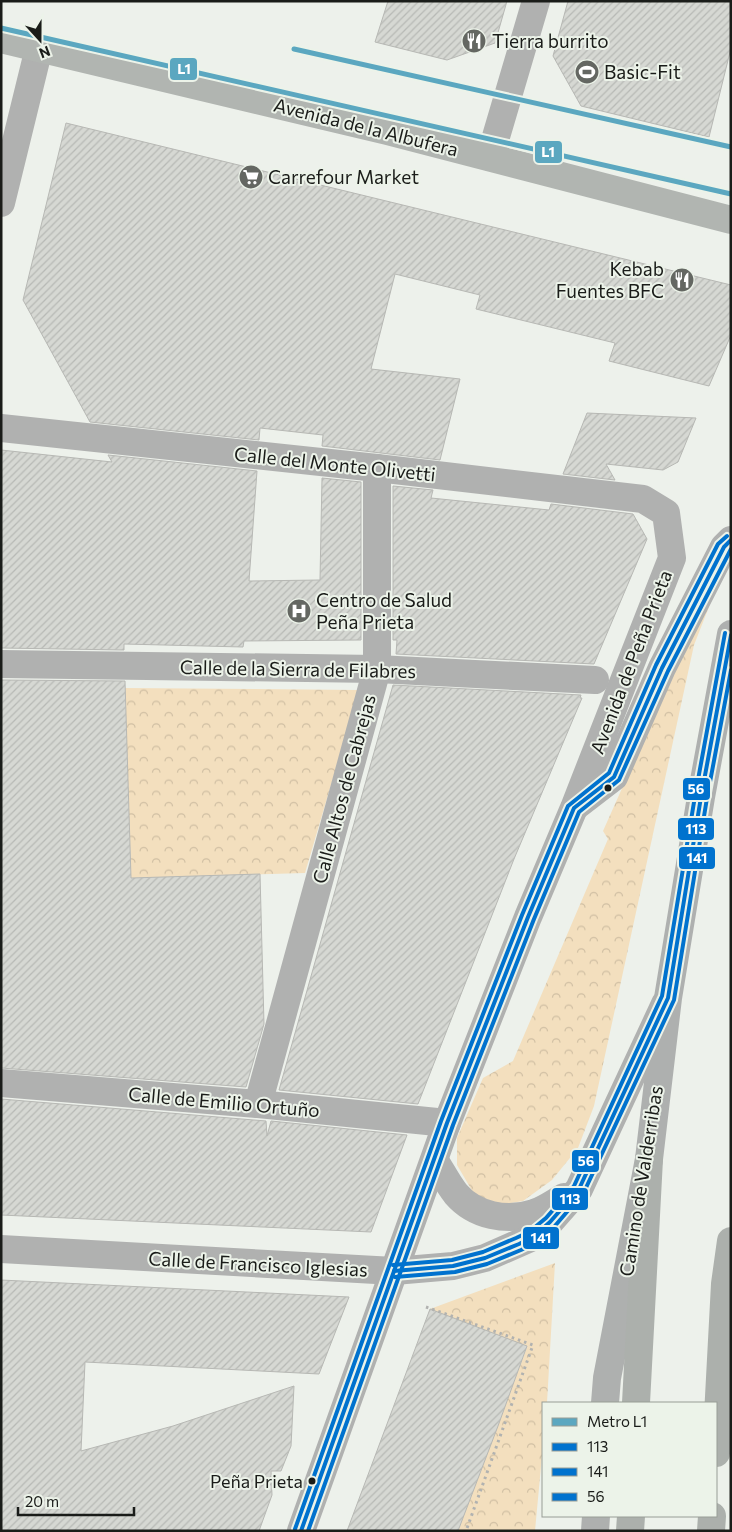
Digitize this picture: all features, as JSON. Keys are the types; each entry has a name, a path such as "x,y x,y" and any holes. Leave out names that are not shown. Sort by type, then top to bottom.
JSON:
{"highway":[{"path":"636,1402 649,1159"},
{"path":"717,1434 725,1284 731,1241"},
{"path":"630,1531 631,1517"},
{"path":"711,1531 712,1517"}],"main road":[{"name":"Avenida de la Albufera","path":"1,39 490,157 731,220"},
{"name":"Camino de Valderribas","path":"605,1402 607,1378 649,1159 668,998 701,798 731,634"},
{"path":"595,1531 596,1517"}],"street":[{"path":"490,157 536,1"},
{"path":"1,202 39,48"},
{"name":"Calle del Monte Olivetti","path":"1,428 377,468 643,499 666,513"},
{"name":"Calle Altos de Cabrejas","path":"258,1104 378,669 377,468"},
{"name":"Avenida de Peña Prieta","path":"301,1531 435,1161 447,1123 672,558 666,513"},
{"name":"Avenida de Peña Prieta","path":"574,808 614,777 662,668 724,548 731,540"},
{"name":"Calle de la Sierra de Filabres","path":"1,664 378,669 595,680"},
{"name":"Calle de Francisco Iglesias","path":"1,1249 394,1272 453,1266 485,1258 533,1236 550,1222 579,1189 668,998"},
{"name":"Calle de Emilio Ortuño","path":"1,1083 258,1104 447,1123"},
{"path":"435,1161 456,1193 467,1204 486,1214 511,1218 535,1213 579,1189"}],"path":[{"path":"426,1306 533,1345 466,1531"}],"green space":[{"path":"722,564 725,566 694,645 594,1106 578,1148 552,1180 523,1201 500,1205 474,1194 457,1165 457,1138 483,1078 513,1061 608,839 603,831"},
{"path":"125,688 359,690 305,873 131,878"},
{"path":"555,1263 547,1402 542,1402 542,1456 535,1531 458,1531 527,1347 430,1309"}],"building":[{"path":"388,1 507,1 495,43 447,60 375,42"},
{"path":"568,1 731,1 731,48 709,137 581,106 553,56"},
{"path":"66,123 731,285 731,335 709,386 609,361 615,343 476,309 480,295 395,274 371,369 460,379 440,460 322,446 323,435 260,428 259,440 90,422 23,300"},
{"path":"587,413 696,418 678,462 663,470 606,464 615,480 563,474"},
{"path":"1,450 112,462 108,455 257,471 249,581 320,580 322,478 361,482 361,640 244,641 243,647 124,644 124,650 1,648"},
{"path":"393,486 433,490 431,498 549,510 551,504 633,514 647,539 594,664 396,654 397,640 393,640"},
{"path":"1,680 125,681 131,878 260,874 264,1024 246,1087 1,1068"},
{"path":"393,685 581,695 580,698 582,698 514,859 418,1104 279,1090"},
{"path":"1,1099 266,1121 267,1136 271,1121 407,1135 371,1232 1,1215"},
{"path":"1,1280 349,1297 319,1374 85,1362 81,1451 173,1426 294,1386 291,1446 281,1471 271,1471 272,1495 259,1531 1,1531"},
{"path":"430,1309 527,1346 498,1426 458,1531 347,1531"}],"metro line":[{"name":"L1","path":"1,28 731,194"},
{"name":"L1","path":"294,49 731,147"}],"transit line":[{"name":"56","path":"295,1529 441,1121 522,915 568,806 609,773 656,665 718,544 727,536"},
{"name":"113","path":"301,1531 447,1123 528,917 574,808 614,777 662,668 724,547 731,540"},
{"name":"141","path":"308,1531 453,1125 534,919 579,812 619,780 668,671 731,549"},
{"name":"56","path":"393,1265 452,1260 483,1252 516,1238 529,1232 546,1218 574,1186 662,996 695,796 725,633"},
{"name":"113","path":"394,1271 453,1266 485,1258 519,1244 533,1237 550,1222 579,1189 668,998 701,797 731,635"},
{"name":"141","path":"395,1277 455,1272 487,1264 521,1250 537,1242 554,1227 584,1192 674,1000 707,798 731,670"}],"place":[{"name":"Tierra burrito","path":"474,41"},
{"name":"Basic-Fit","path":"587,72"},
{"name":"Carrefour Market","path":"251,177"},
{"name":"Kebab Fuentes BFC","path":"682,280"},
{"name":"Centro de Salud Peña Prieta","path":"299,611"},
{"name":"Peña Prieta","path":"312,1481"}]}
